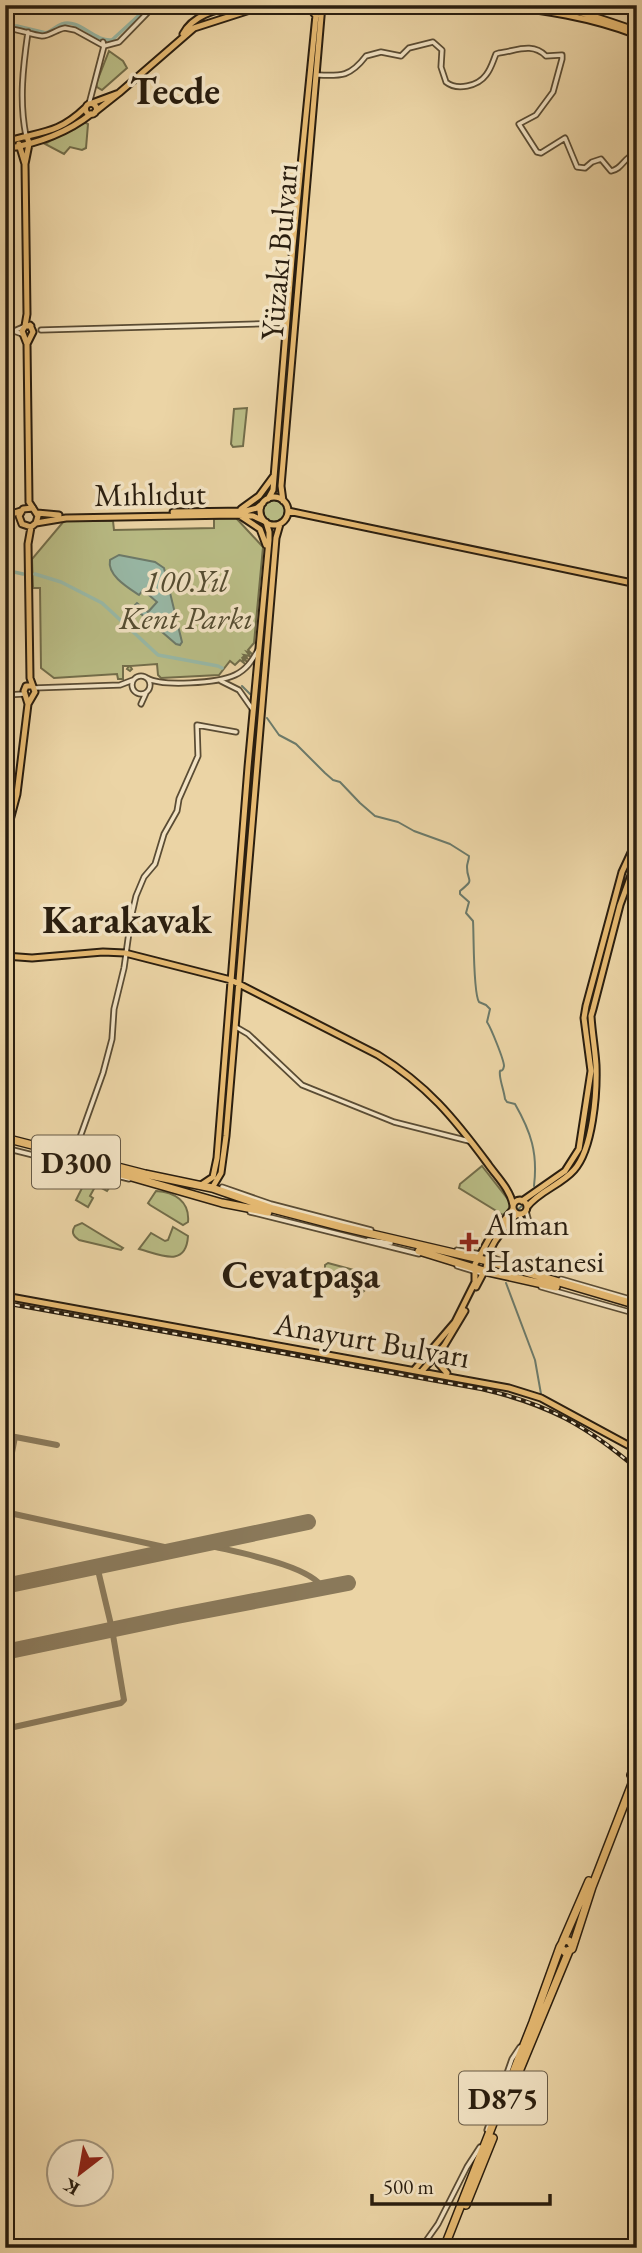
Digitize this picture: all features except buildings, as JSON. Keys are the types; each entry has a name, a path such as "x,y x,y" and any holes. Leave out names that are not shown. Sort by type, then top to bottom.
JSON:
{"highway":[{"name":"D300","path":"5,1141 74,1154 201,1186"},
{"name":"D300","path":"5,1141 198,1196"},
{"path":"637,1307 531,1280 481,1265 408,1244 249,1201 223,1189 201,1186 198,1189 198,1196 222,1203 273,1213 441,1258 481,1265 534,1276 637,1307"},
{"path":"207,1198 212,1188"},
{"name":"D875","path":"447,2248 561,1944 637,1760"},
{"name":"D875","path":"447,2248 571,1948 637,1771"},
{"path":"561,1944 568,1940 571,1948"}],"main road":[{"path":"179,40 189,23 236,5"},
{"path":"5,149 29,144 66,130 93,113 196,27 275,5"},
{"path":"308,5 316,16"},
{"path":"494,5 545,10 637,33"},
{"path":"545,5 595,16 637,33"},
{"name":"Yüzakı Bulvarı","path":"265,501 273,490 286,323 316,16 322,6"},
{"name":"Yüzakı Bulvarı","path":"283,501 281,490 322,6"},
{"path":"5,142 54,131 89,105 118,93"},
{"path":"89,105 87,113 93,113"},
{"path":"89,105 96,107 93,113"},
{"path":"24,136 29,144 25,164 29,502 35,511 28,544"},
{"path":"24,136 19,146 25,164"},
{"path":"291,268 300,269"},
{"path":"268,552 262,533 252,522 237,513 259,496 274,474"},
{"path":"201,1186 215,1173 268,552 269,532 260,512 265,501 275,498 283,501 288,510 276,538 222,1166 223,1189"},
{"name":"Mıhlıdut","path":"34,525 66,518 237,513 253,509 265,501"},
{"path":"5,839 17,794 30,678 28,544 19,516 29,502"},
{"path":"5,518 22,510"},
{"name":"Mıhlıdut","path":"22,510 65,515 237,513 265,522"},
{"path":"288,510 637,584"},
{"path":"5,518 34,525"},
{"path":"265,522 271,525 280,524"},
{"path":"423,1370 459,1323 481,1265 501,1232 511,1219 566,1178 583,1157 595,1087 591,1016 622,872 636,843"},
{"path":"415,1369 455,1322 481,1265 513,1207 565,1171 579,1149 591,1072 584,1013 637,859"},
{"path":"240,887 240,915 243,915 245,904"},
{"path":"236,927 241,921 241,954"},
{"path":"5,956 32,958 103,952 125,953 231,980 378,1055 401,1070 439,1101 509,1193 513,1207 523,1212"},
{"path":"238,995 250,990"},
{"path":"227,1025 228,1061 233,1049"},
{"path":"223,1071 229,1068 229,1097"},
{"path":"212,1188 218,1180 222,1166"},
{"path":"509,1193 521,1200"},
{"path":"521,1200 523,1212"},
{"name":"Anayurt Bulvarı","path":"5,1295 500,1382 531,1391 637,1448"},
{"path":"438,1353 439,1364 447,1373"},
{"name":"Anayurt Bulvarı","path":"423,1370 537,1396 637,1448"}],"street":[{"path":"5,28 41,36 65,27 104,44 119,42 155,5"},
{"path":"24,136 22,78 27,32"},
{"path":"317,75 341,76 366,56 381,52 401,56 409,48 433,42 442,50 441,67 446,82 455,87 465,87 484,78 499,52 524,48 540,50 545,56 558,54 562,55 562,59 553,93 536,115 519,124 537,152 541,153 565,138 577,167 585,168 601,159 611,171 617,169 628,156 637,153"},
{"path":"89,105 104,44"},
{"path":"93,87 97,94 107,99"},
{"path":"5,331 286,323"},
{"path":"5,695 120,685 141,676 159,683 219,680 243,670 259,649"},
{"path":"133,680 131,685 141,704 150,683 147,678"},
{"path":"219,680 239,691 253,710"},
{"path":"120,685 141,694 159,683"},
{"path":"5,1141 38,1144 74,1154 103,1073 112,1039 114,1009 140,884 155,864 164,834 177,811 179,799 198,756 197,725 236,732"},
{"path":"236,1027 302,1085 394,1122 471,1142"},
{"path":"28,1144 38,1144"},
{"path":"223,1189 440,1248 481,1265"},
{"path":"222,1203 428,1257 481,1265 620,1296 637,1307"},
{"path":"523,1212 528,1225"},
{"path":"302,1216 329,1219"},
{"path":"345,1236 391,1243"},
{"path":"578,1289 620,1296"},
{"path":"421,2248 438,2224 478,2151 512,2059 525,2043"}],"green space":[{"path":"109,51 123,61 127,68 102,90 96,84"},
{"path":"84,122 88,124 86,148 82,150 70,147 64,154 45,144"},
{"path":"247,408 243,446 233,447 234,409"},
{"path":"274,500 284,507 285,511 278,521 274,522 264,515 263,511 270,501"},
{"name":"100.Yıl Kent Parkı","path":"236,518 263,547 254,643 248,650 252,654 247,652 250,656 244,655 248,659 243,656 247,662 242,657 244,663 240,660 235,665 230,661 219,675 161,678 157,664 130,666 130,671 127,669 129,666 123,666 123,679 118,679 117,674 54,678 41,668 40,588 33,588 32,559 64,521 113,521 114,530 214,528 214,519"},
{"path":"482,1166 510,1202 509,1209 503,1215 459,1188 460,1184"},
{"path":"90,1172 109,1188 107,1191 96,1185 88,1207 76,1200"},
{"path":"156,1191 169,1193 180,1199 186,1208 188,1222 183,1225 150,1205 148,1203"},
{"path":"82,1223 123,1248 121,1250 79,1240 73,1230"},
{"path":"173,1227 188,1236 183,1252 177,1256 164,1256 139,1249 151,1233 168,1240"},
{"path":"328,1263 365,1273 365,1290 363,1292 325,1281 325,1265"}],"shaded area":[{"path":"119,555 155,562 164,568 182,642 180,645 133,607 137,603 148,612 157,602 143,590 139,595 115,576 110,560"}],"waterway":[{"path":"5,26 46,33 68,23 99,38 112,40 147,8"},
{"path":"5,570 23,574"},
{"path":"35,574 61,582 102,603 158,655 222,668"},
{"path":"242,686 250,694"},
{"path":"267,718 279,735 296,744 375,816 398,822 450,844 469,856 469,882 460,894 469,902 466,913 473,921 477,997 479,1002 490,1009 487,1022 504,1066 500,1071 500,1079 505,1099 515,1104 532,1143 534,1186"},
{"path":"516,1211 523,1205"},
{"path":"506,1283 535,1360 541,1394"}],"taxiway":[{"path":"5,1435 57,1445"},
{"path":"5,1489 15,1437"},
{"path":"5,1512 178,1550"},
{"path":"204,1544 286,1566 302,1572 323,1588"},
{"path":"5,1729 121,1703 124,1700 112,1629 97,1566"}],"runway":[{"path":"5,1586 308,1522"},
{"path":"5,1652 348,1583"}],"railway":[{"path":"5,1303 505,1395 546,1409 583,1428 637,1469"}],"place":[{"name":"Alman Hastanesi","path":"469,1242"}],"district":[{"name":"Tecde","path":"175,90"},
{"name":"Karakavak","path":"127,919"},
{"name":"Cevatpaşa","path":"301,1274"}]}
